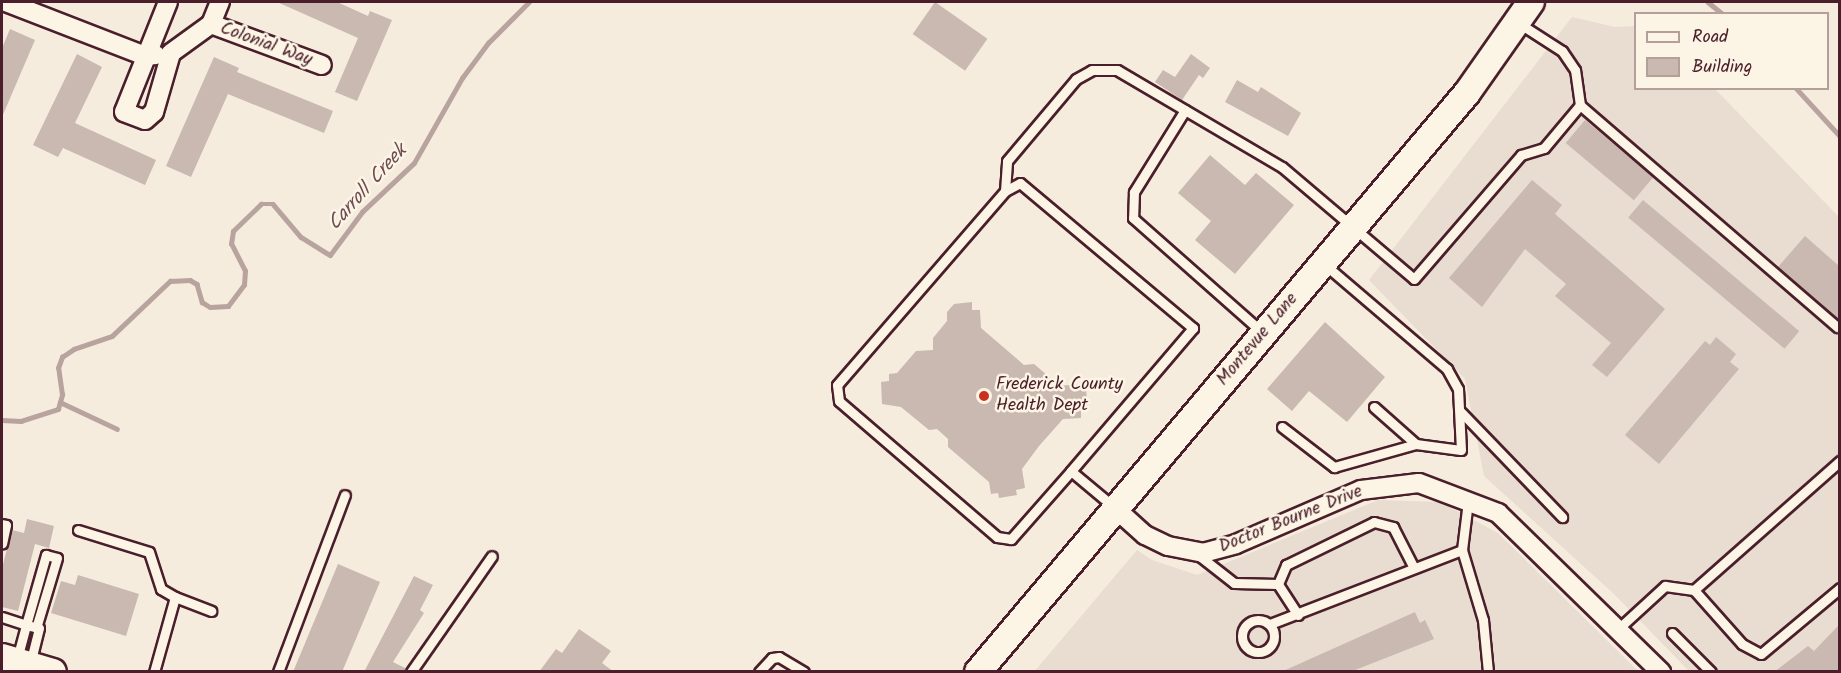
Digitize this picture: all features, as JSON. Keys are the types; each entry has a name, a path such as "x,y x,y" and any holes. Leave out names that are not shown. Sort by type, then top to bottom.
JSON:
{"street":[{"name":"Colonial Way","path":"6,2 146,56 171,53 211,24 220,2"},
{"path":"168,2 124,112 145,120 154,112 171,53"},
{"name":"Montevue Lane","path":"978,672 1467,93 1524,12"},
{"name":"Colonial Way","path":"211,24 322,65"},
{"name":"Doctor Bourne Drive","path":"1116,508 1145,535 1168,546 1203,554 1236,544 1361,490 1419,483 1468,499 1498,513 1661,672"}],"lane":[{"path":"1524,12 1562,51 1575,70 1580,105 1837,327"},
{"path":"1005,191 1007,161 1077,80 1092,70 1117,70 1282,167 1414,279 1521,154 1544,148 1580,105"},
{"path":"1185,110 1134,192 1132,218 1264,333"},
{"path":"1020,183 1193,328 1011,539 997,537 839,401 837,385 1005,191 1020,183"},
{"path":"1282,427 1334,466 1416,444 1461,450 1461,412 1458,389 1447,369 1323,263"},
{"path":"1374,407 1416,444"},
{"path":"1461,412 1562,517"},
{"path":"1694,590 1839,461"},
{"path":"1071,471 1116,508"},
{"path":"278,672 345,495"},
{"path":"1468,499 1462,550 1483,620 1488,672"},
{"path":"1278,584 1286,565 1295,558 1374,522 1393,527 1414,568"},
{"path":"2,524 6,525 2,544"},
{"path":"78,530 149,552 161,589 175,597 212,611"},
{"path":"1269,624 1298,615 1462,550"},
{"path":"1195,552 1234,583 1278,584"},
{"path":"46,555 57,558 36,627 39,628 25,664 26,625 46,555"},
{"path":"411,672 492,556"},
{"path":"1278,584 1298,615"},
{"path":"1618,629 1665,586 1694,590 1742,644 1761,654 1839,588"},
{"path":"154,672 175,597"},
{"path":"2,617 36,627"},
{"path":"1672,633 1711,672"},
{"path":"759,672 772,658 779,657 804,672"}],"shaded area":[{"path":"1572,17 1615,27 1634,26 1634,90 1716,90 1839,217 1839,671 1689,671 1614,594 1484,476 1465,379 1369,280"},
{"path":"1378,500 1440,502 1498,533 1638,671 1034,672 1137,550 1152,560 1197,575"}],"building":[{"path":"277,2 337,2 368,16 370,11 392,20 357,101 335,92 358,38"},
{"path":"935,2 987,39 965,71 913,34"},
{"path":"10,29 35,40 2,117 2,48"},
{"path":"77,54 102,67 75,123 156,160 145,185 63,148 58,157 33,145"},
{"path":"1191,54 1210,68 1203,78 1199,75 1182,100 1155,82 1163,70 1175,77"},
{"path":"214,57 239,68 237,72 333,111 324,133 228,94 191,177 166,166"},
{"path":"1237,80 1258,92 1261,87 1301,113 1288,136 1225,102"},
{"path":"1585,120 1653,177 1634,200 1566,143"},
{"path":"1210,155 1245,185 1256,173 1294,205 1235,274 1195,240 1211,221 1178,193"},
{"path":"1532,180 1562,205 1555,214 1665,309 1607,377 1592,365 1611,343 1555,296 1566,284 1525,249 1482,307 1449,278"},
{"path":"1643,200 1799,331 1784,349 1628,218"},
{"path":"1805,236 1839,266 1839,320 1778,267"},
{"name":"Frederick County Health Dept","path":"972,302 972,310 980,310 981,328 1024,365 1034,364 1060,386 1078,384 1079,390 1086,389 1088,410 1081,411 1081,418 1063,419 1039,446 1022,469 1025,488 1016,490 1017,495 999,498 998,493 991,494 989,482 948,447 948,439 937,429 929,430 901,407 882,404 881,382 889,381 889,374 897,373 916,351 933,350 933,338 947,321 947,312 954,304"},
{"path":"1325,322 1385,377 1347,422 1309,391 1292,411 1267,389"},
{"path":"1716,337 1736,354 1730,362 1739,369 1659,464 1625,435 1705,341 1710,345"},
{"path":"27,519 54,526 49,548 35,544 18,611 2,607 2,568 12,530 24,533"},
{"path":"338,564 380,582 342,672 293,672"},
{"path":"78,575 139,594 126,636 51,613 61,581 75,585"},
{"path":"414,576 433,585 420,610 424,613 393,662 405,668 404,672 364,672"},
{"path":"1415,612 1420,623 1425,620 1434,639 1350,672 1281,672"},
{"path":"1839,625 1839,672 1774,672 1808,646 1814,651"},
{"path":"579,629 611,651 602,663 614,672 539,672 556,649 562,653"}],"waterway":[{"name":"Carroll Creek","path":"2,420 21,421 58,409 62,395 58,368 62,357 74,349 112,336 170,281 190,280 197,284 202,302 210,307 228,306 244,285 245,271 231,244 233,231 261,204 273,204 301,237 330,255 362,212 414,163 462,78 488,43 529,2"},
{"name":"Carroll Creek","path":"1708,2 1720,12"},
{"name":"Carroll Creek","path":"1798,90 1840,136"},
{"path":"60,402 117,429"}],"place":[{"name":"Frederick County Health Dept","path":"984,396"}]}
